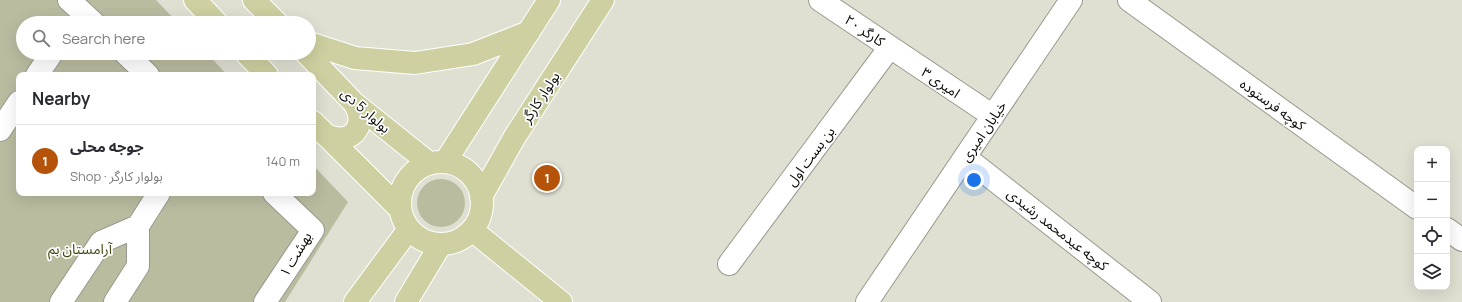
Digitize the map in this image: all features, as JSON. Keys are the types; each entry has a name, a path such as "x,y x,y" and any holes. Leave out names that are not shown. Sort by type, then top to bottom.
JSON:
{"main road":[{"path":"194,0 210,16"},
{"path":"254,0 270,16"},
{"path":"437,163 550,0"},
{"name":"بولوار کارگر","path":"481,197 514,138 603,0"},
{"path":"316,45 355,58 414,62 473,54 529,32"},
{"path":"253,60 264,72"},
{"name":"بولوار 5 دی","path":"313,60 354,103 437,163"},
{"path":"318,128 338,140 347,138 354,134 359,126 360,118 359,110 354,103"},
{"path":"318,128 400,209"},
{"path":"437,163 455,165 469,173 478,187 481,197 481,212 472,230 461,239 442,244 426,241 409,229 403,220 400,209 401,193 407,179 419,168 437,163"},
{"path":"355,302 409,229"},
{"path":"472,230 561,302"},
{"path":"406,302 442,244"}],"street":[{"name":"کارگر ۲۰","path":"820,0 890,47"},
{"name":"خیابان امیری","path":"866,302 1072,0"},
{"name":"کوچه فرستوده","path":"1129,0 1414,206"},
{"name":"امیری ۳","path":"890,47 993,116"},
{"name":"بن بست اول","path":"729,264 890,47"},
{"path":"39,72 47,60"},
{"path":"132,60 145,72"},
{"path":"0,130 16,106"},
{"name":"کوچه عیدمحمد رشیدی","path":"965,157 1150,302"},
{"path":"61,302 101,242 138,226 158,196"},
{"name":"بهشت ۱","path":"265,302 313,230 277,196"},
{"path":"115,302 138,266 138,226"},
{"path":"1450,231 1462,240"}],"green space":[{"name":"آرامستان بم","path":"0,0 156,0 171,16 16,16 16,60 213,60 224,72 16,72 16,196 316,196 316,168 348,202 285,302 0,302"},
{"path":"436,179 446,179 458,186 465,198 465,208 458,220 446,227 436,227 428,223 421,216 417,208 417,198 421,190 428,183"}],"place":[{"name":"جوجه محلی","path":"547,178"}]}
